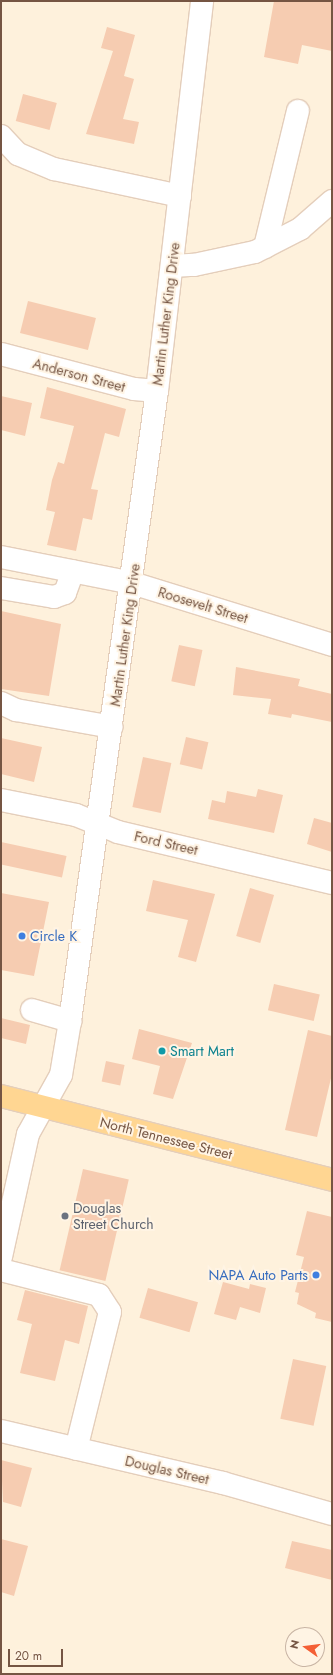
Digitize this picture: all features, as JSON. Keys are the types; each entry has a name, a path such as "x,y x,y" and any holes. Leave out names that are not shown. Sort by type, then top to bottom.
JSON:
{"main road":[{"name":"North Tennessee Street","path":"1,1096 332,1180"}],"street":[{"name":"Martin Luther King Drive","path":"1,1258 28,1134 61,1075 70,1021 132,583 157,391 202,1"},
{"path":"265,247 298,111"},
{"path":"1,136 18,154 54,169 180,196"},
{"path":"172,266 194,265 265,247 300,229 332,201"},
{"name":"Anderson Street","path":"1,354 134,389 157,391"},
{"name":"Roosevelt Street","path":"1,557 132,583 332,645"},
{"path":"1,588 54,597 65,594 73,571"},
{"path":"1,703 16,710 112,727"},
{"name":"Ford Street","path":"1,800 76,815 118,832 332,883"},
{"path":"32,1010 70,1021"},
{"path":"1,1270 99,1296 110,1312 76,1449"},
{"name":"Douglas Street","path":"1,1431 332,1514"}],"building":[{"path":"274,1 332,1 332,51 302,45 298,64 264,57"},
{"path":"107,27 135,35 124,76 134,79 123,119 139,122 134,144 86,134 113,51 101,48"},
{"path":"23,94 57,103 50,130 16,121"},
{"path":"28,301 96,318 88,350 20,333"},
{"path":"47,387 126,409 119,437 105,433 91,489 98,490 92,520 83,518 76,551 47,545 55,512 46,510 52,480 58,462 64,464 74,426 40,418"},
{"path":"1,396 32,403 25,436 1,430"},
{"path":"1,611 61,624 49,696 1,689"},
{"path":"179,645 202,650 195,686 171,681"},
{"path":"236,667 300,679 298,686 332,694 332,722 292,714 291,718 268,714 271,699 233,695"},
{"path":"186,737 208,742 202,769 180,764"},
{"path":"1,738 42,747 34,782 1,774"},
{"path":"143,757 171,763 161,813 132,807"},
{"path":"258,789 283,795 274,833 208,819 212,800 225,803 227,791 256,797"},
{"path":"314,818 332,823 332,852 307,844"},
{"path":"1,842 67,856 62,877 1,864"},
{"path":"153,880 215,894 196,962 178,957 188,920 146,911"},
{"path":"250,888 274,895 260,943 236,936"},
{"name":"Circle K","path":"1,893 49,902 34,976 1,970"},
{"path":"274,984 320,995 314,1021 268,1010"},
{"path":"1,1018 30,1025 26,1044 1,1038"},
{"name":"Smart Mart","path":"139,1029 192,1043 173,1099 153,1094 160,1066 132,1059"},
{"path":"308,1030 332,1036 332,1074 317,1137 285,1130"},
{"path":"106,1061 125,1065 120,1085 102,1082"},
{"path":"83,1169 129,1180 105,1281 60,1270"},
{"name":"NAPA Auto Parts","path":"307,1211 332,1217 332,1322 315,1318 316,1313 297,1304 299,1293 295,1292 304,1257 296,1255"},
{"path":"223,1282 249,1289 250,1284 266,1288 260,1313 240,1307 236,1320 214,1314"},
{"path":"148,1288 198,1302 189,1332 139,1318"},
{"path":"25,1290 88,1306 79,1344 65,1340 55,1381 20,1373 32,1324 17,1320"},
{"path":"293,1359 326,1366 314,1426 280,1419"},
{"path":"1,1460 32,1468 21,1507 3,1502"},
{"path":"1,1539 28,1546 14,1596 1,1592"},
{"path":"292,1541 332,1550 332,1580 285,1568"}],"place":[{"name":"Circle K","path":"22,936"},
{"name":"Smart Mart","path":"162,1051"},
{"name":"Douglas Street Church","path":"65,1216"},
{"name":"NAPA Auto Parts","path":"316,1275"}]}
